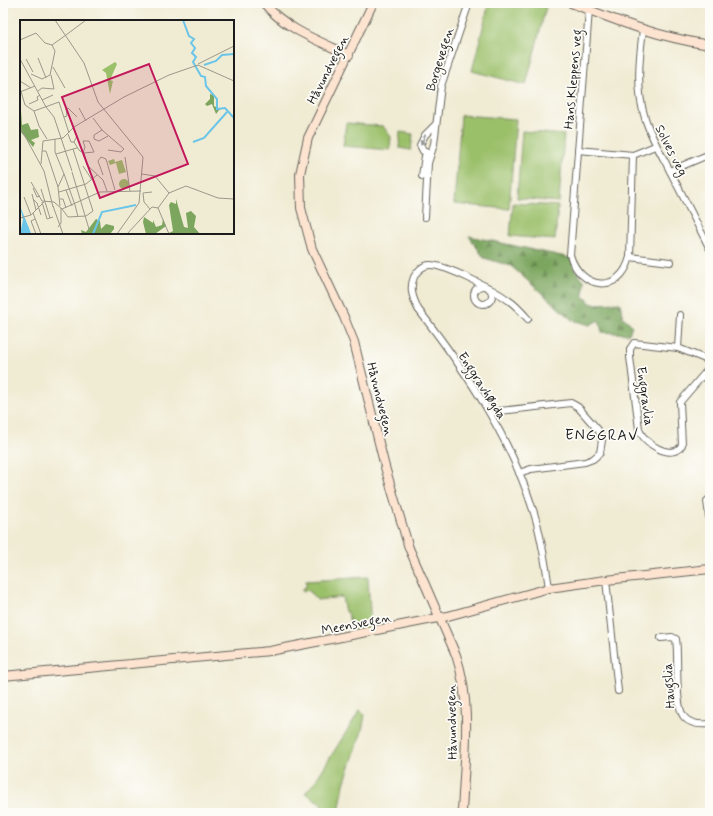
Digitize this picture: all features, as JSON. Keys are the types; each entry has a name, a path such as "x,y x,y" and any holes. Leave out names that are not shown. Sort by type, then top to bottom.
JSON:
{"main road":[{"path":"264,3 275,15 290,26 349,55"},
{"name":"Håvundvegen","path":"373,3 349,55 315,120 305,147 300,180 303,219 314,253 354,342 395,504 416,568 456,654 464,685 466,723 462,813"},
{"path":"572,3 643,30 710,45"},
{"name":"Meensvegen","path":"3,676 270,651 439,618 549,588 606,580 710,569"}],"street":[{"name":"Borgevegen","path":"425,217 428,153 434,144 441,86 470,3"},
{"name":"Hans Kleppens veg","path":"589,10 570,255 572,262 585,278 597,284 611,283 623,276 627,268 630,257 633,155"},
{"name":"Solves veg","path":"643,30 640,52 640,95 644,118 655,146 670,171 710,250"},
{"name":"Borgevegen","path":"428,153 421,148 421,142 424,135 436,124"},
{"path":"578,150 633,155 655,146"},
{"path":"670,171 710,154"},
{"path":"630,257 670,262"},
{"name":"Enggravhøgda","path":"528,319 507,299 486,287 441,268 428,265 416,274 412,290 413,298 418,309 491,412 519,472 538,528 549,588"},
{"path":"680,315 678,348 710,361"},
{"name":"Enggravlia","path":"678,348 634,343 630,349 639,429 643,438 661,450 676,451 682,445 680,402 710,367"},
{"path":"491,412 571,403 585,413 600,434 602,446 600,453 589,461 519,472"},
{"path":"710,498 707,501 710,524"},
{"path":"606,580 618,691"},
{"name":"Haugslia","path":"661,638 672,637 676,639 679,702 682,715 689,721 698,724 710,724"}],"green space":[{"path":"489,3 547,3 526,85 472,71"},
{"path":"461,115 516,119 509,209 454,204"},
{"path":"346,123 383,126 391,137 390,150 343,146"},
{"path":"522,131 564,135 559,202 517,198"},
{"path":"400,132 413,134 411,150 399,148"},
{"path":"513,203 558,206 555,240 510,236"},
{"path":"469,236 571,258 575,270 584,280 583,295 592,304 620,303 623,317 632,325 629,334 602,332 599,320 590,325 572,320 511,266 484,258"},
{"path":"368,577 371,629 351,633 348,612 345,612 342,597 317,600 308,590 303,592 302,589 306,587 306,581"},
{"path":"360,710 365,715 362,731 344,784 339,813 316,813 321,808 322,804 305,793 314,783"}],"district":[{"name":"ENGGRAV","path":"602,435"}]}
